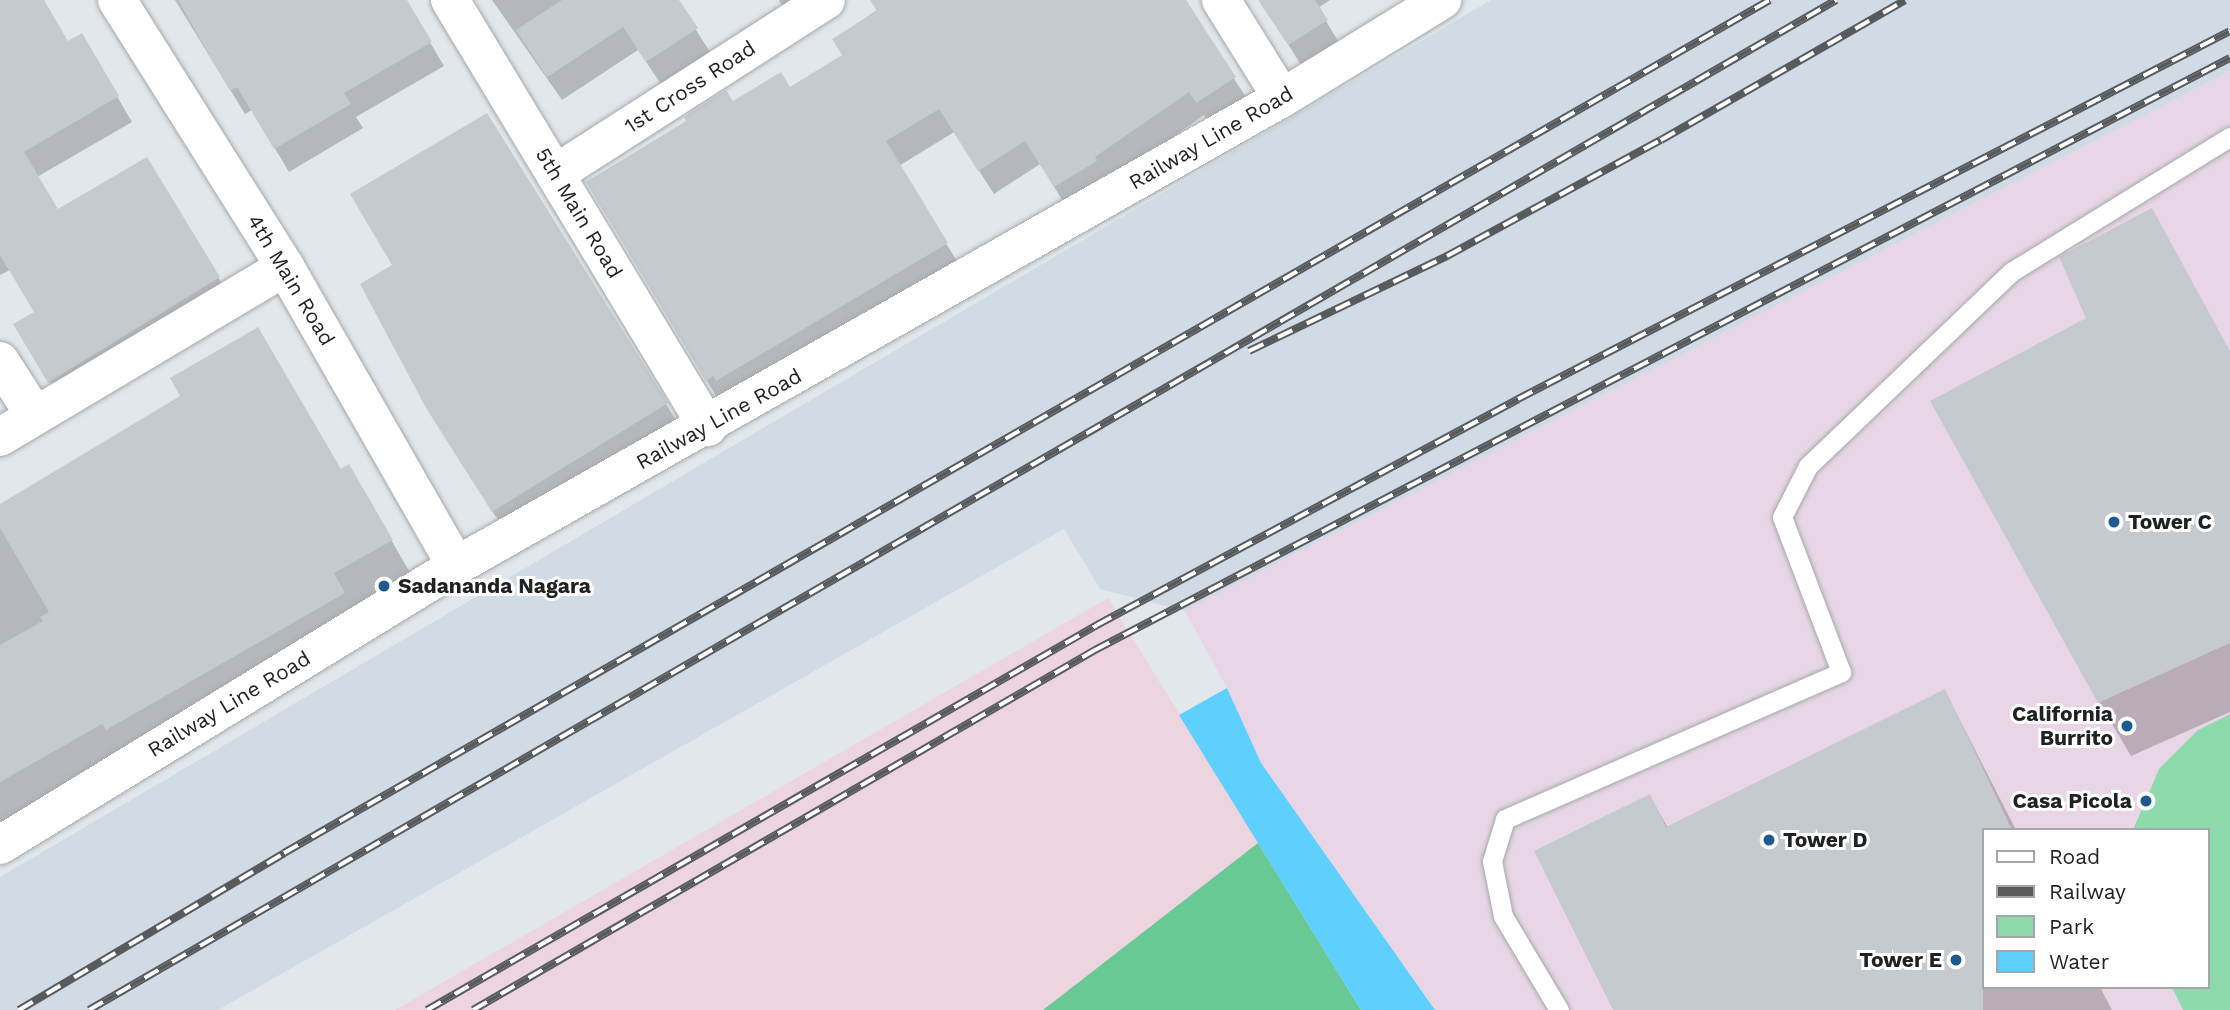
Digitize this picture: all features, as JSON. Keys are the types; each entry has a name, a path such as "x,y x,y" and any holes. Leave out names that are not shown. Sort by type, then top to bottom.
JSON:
{"street":[{"name":"4th Main Road","path":"117,0 285,267 456,566"},
{"name":"5th Main Road","path":"450,0 708,427"},
{"name":"1st Cross Road","path":"555,174 826,0"},
{"path":"1221,0 1282,98"},
{"name":"Railway Line Road","path":"0,845 456,566 708,427 1282,98 1442,0"},
{"path":"0,438 285,267"},
{"path":"0,361 35,416"}],"lane":[{"path":"1559,1010 1503,916 1492,861 1505,819 1841,671 1782,517 1793,487 1808,466 2011,272 2230,137"}],"shaded area":[{"path":"1491,0 2230,0 2230,71 1185,611 1100,589 1064,529 218,1010 0,1010 0,877"},
{"path":"2230,71 2230,1010 1435,1010 1261,763 1227,688 1185,611"},
{"path":"1108,598 1361,1010 395,1010"}],"green space":[{"path":"2230,714 2230,1010 2183,1010 2173,989 2209,989 2209,828 2134,828 2159,769 2198,730"},
{"path":"1258,843 1361,1010 1043,1010"}],"water":[{"path":"1227,688 1261,763 1435,1010 1361,1010 1179,715"}],"building":[{"path":"0,0 44,0 68,41 82,33 119,96 24,152 58,209 147,157 220,277 48,383 13,324 34,312 0,255"},
{"path":"178,0 407,0 432,42 344,93 351,104 274,149 237,87 230,91"},
{"path":"562,0 679,0 698,28 646,62 623,27 547,77 516,30"},
{"path":"870,0 1186,0 1236,77 1196,103 1189,92 1095,157 1097,161 1054,187 1025,141 978,171 939,109 886,141 948,243 716,381 713,376 706,381 586,182 686,121 684,117 726,90 733,101 781,72 790,87 842,55 832,39 877,11"},
{"path":"1258,0 1315,0 1328,20 1288,45"},
{"path":"487,113 668,403 492,512 426,408 360,284 392,265 350,194"},
{"name":"Tower C","path":"2152,208 2230,351 2230,643 2098,703 1930,401 2086,318 2059,257"},
{"path":"258,327 341,469 349,464 393,540 334,573 345,593 106,730 102,724 0,782 0,645 43,621 40,617 49,612 0,528 0,504 180,396 170,378"},
{"name":"Tower D","path":"1945,689 2011,828 1982,828 1983,1010 1613,1010 1534,851 1650,794 1666,827"}],"railway":[{"path":"19,1010 284,853 1770,0"},
{"path":"89,1010 1836,0"},
{"path":"1249,351 1447,256 1661,140 1905,0"},
{"path":"427,1010 1097,625 1518,399 2230,31"},
{"path":"473,1010 1095,650 2230,58"}],"place":[{"name":"Tower C","path":"2114,522"},
{"name":"Sadananda Nagara","path":"384,586"},
{"name":"California Burrito","path":"2127,726"},
{"name":"Casa Picola","path":"2146,801"},
{"name":"Tower D","path":"1769,840"},
{"name":"Tower E","path":"1956,960"}]}
